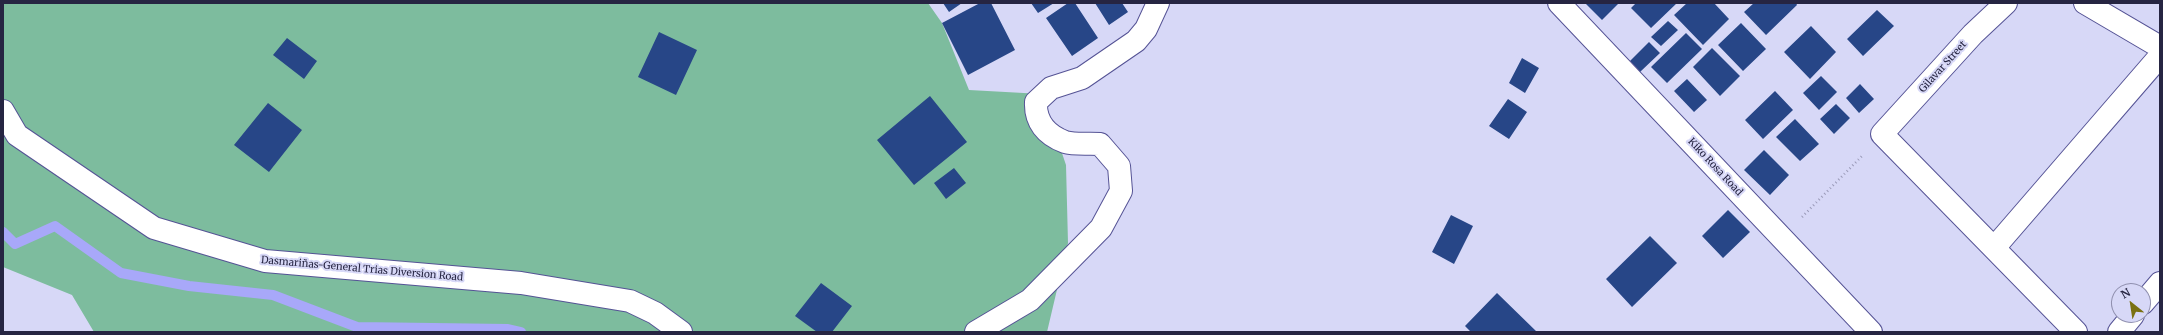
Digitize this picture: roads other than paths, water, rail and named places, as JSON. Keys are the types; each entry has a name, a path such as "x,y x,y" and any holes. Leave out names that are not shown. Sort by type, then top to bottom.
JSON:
{"street":[{"path":"976,332 1030,300 1101,228 1121,191 1118,166 1100,144 1066,142 1043,128 1036,114 1036,102 1051,88 1082,78 1136,41 1146,29 1158,3"},
{"name":"Kiko Rosa Road","path":"1559,3 1871,332"},
{"name":"Gilavar Street","path":"1994,248 1882,134 1973,34 2006,3"},
{"path":"2085,3 2160,47"},
{"path":"2076,332 1994,248 2160,56"},
{"name":"Dasmariñas-General Trias Diversion Road","path":"3,111 17,135 154,228 265,261 521,283 630,301 655,313 681,332"},
{"path":"2151,294 2160,283"},
{"path":"2119,332 2126,323"}],"waterway":[{"path":"3,232 15,244 55,226 121,273 189,286 273,295 357,327 508,329 521,332"}]}
